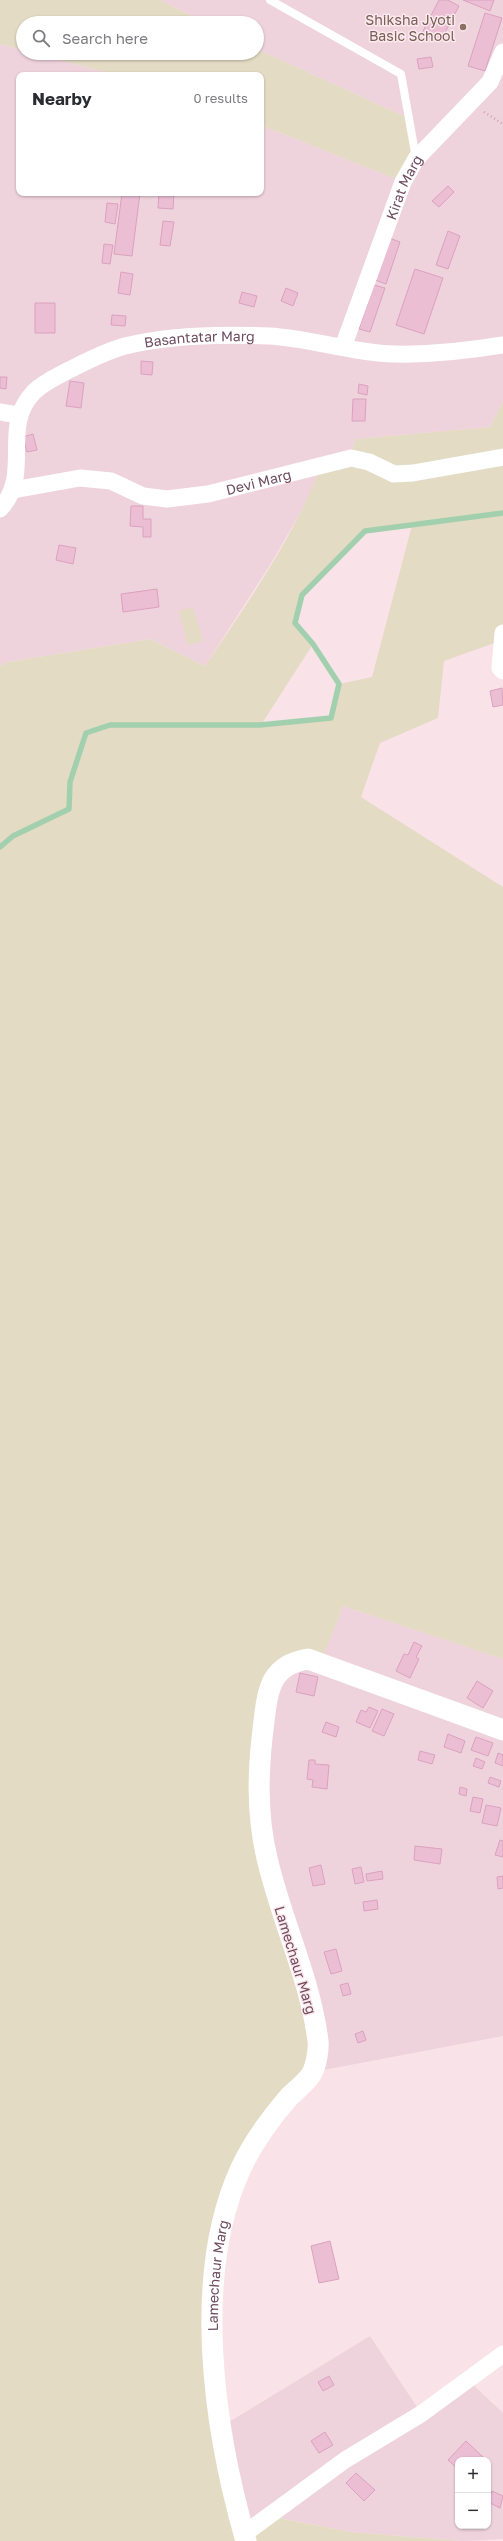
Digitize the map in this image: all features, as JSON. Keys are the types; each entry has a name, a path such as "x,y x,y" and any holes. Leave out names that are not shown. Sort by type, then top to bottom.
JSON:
{"street":[{"name":"Kirat Marg","path":"343,347 403,182 416,159 490,82 503,52"},
{"name":"Basantatar Marg","path":"0,509 13,490 18,460 14,443 18,415 33,392 92,358 124,346 158,340 270,336 392,354 438,353 503,345"},
{"path":"0,412 18,415"},
{"name":"Devi Marg","path":"13,490 80,478 111,481 143,496 167,499 208,494 351,458 369,462 394,474 413,473 503,457"},
{"path":"503,633 500,668 503,671"},
{"name":"Lamechaur Marg","path":"503,1730 308,1659 294,1661 282,1668 274,1678 267,1695 259,1759 258,1807 266,1857 311,2001 319,2044 313,2072 266,2125 241,2168 226,2212 215,2264 211,2318 219,2428 245,2538 345,2460 421,2414 503,2354"}],"lane":[{"path":"270,0 401,74 416,159"}],"shaded area":[{"path":"0,0 161,0 192,16 16,16 16,48 0,44"},
{"path":"161,0 503,0 503,401 490,427 355,439 351,458 320,467 309,498 270,565 205,666 150,639 7,662 0,666 0,44 16,48 16,60 59,60 105,72 16,72 16,196 264,196 264,126 403,182 408,118 264,52 264,16 192,16"},
{"path":"264,52 408,118 416,159 403,182 264,126 264,72 105,72 59,60 264,60"},
{"path":"503,401 503,640 444,661 438,718 380,743 361,797 503,887 503,1659 343,1606 321,1663 282,1668 258,1807 319,2044 241,2168 211,2318 244,2534 268,2516 351,2532 463,2541 0,2541 0,666 7,662 150,639 205,666 253,594 283,545 297,519 320,467 351,458 355,439 490,427","holes":["412,525 372,677 339,684 330,718 261,725 313,644 295,623 302,595 365,531"]},
{"path":"193,607 203,641 188,645 179,611"},
{"path":"343,1606 503,1659 503,2036 313,2072 266,1857 267,1695 294,1661 321,1662"},
{"path":"370,2336 421,2413 469,2381 503,2413 503,2539 463,2541 351,2532 269,2516 244,2534 219,2428"}],"building":[{"path":"439,0 448,0 459,6 440,42 422,33"},
{"path":"463,0 494,0 490,11"},
{"path":"485,13 502,18 485,71 468,66"},
{"path":"431,57 433,67 419,69 417,59"},
{"path":"448,186 454,192 439,207 432,201"},
{"path":"122,196 140,196 132,256 114,254"},
{"path":"159,196 174,196 173,209 158,208"},
{"path":"107,203 118,204 115,224 105,222"},
{"path":"163,221 174,222 170,246 160,245"},
{"path":"448,231 460,236 448,269 436,265"},
{"path":"389,238 400,242 386,284 375,280"},
{"path":"104,244 113,245 110,264 102,263"},
{"path":"415,269 443,278 424,334 396,325"},
{"path":"121,272 133,274 130,295 118,293"},
{"path":"374,285 385,288 370,332 359,329"},
{"path":"286,288 298,293 293,306 281,301"},
{"path":"242,292 257,296 254,307 239,303"},
{"path":"35,303 55,303 55,333 35,333"},
{"path":"112,315 126,316 125,326 111,325"},
{"path":"141,361 153,362 152,375 141,374"},
{"path":"0,377 7,377 6,389 0,388"},
{"path":"70,381 84,383 81,408 66,406"},
{"path":"359,384 368,386 367,395 358,393"},
{"path":"353,399 366,399 365,421 352,421"},
{"path":"33,434 37,450 27,452 23,437"},
{"path":"131,506 143,506 143,519 151,519 151,537 143,537 143,527 130,526"},
{"path":"59,545 76,548 73,564 56,560"},
{"path":"157,589 159,607 123,612 121,594"},
{"path":"502,688 503,705 493,707 490,691"},
{"path":"414,1642 422,1646 416,1657 419,1659 410,1678 396,1671 404,1654 408,1655"},
{"path":"300,1673 318,1677 314,1696 296,1692"},
{"path":"477,1681 493,1691 483,1708 467,1698"},
{"path":"369,1707 378,1711 370,1728 356,1722 361,1710 366,1712"},
{"path":"382,1709 394,1714 384,1736 372,1731"},
{"path":"326,1722 339,1727 336,1737 322,1732"},
{"path":"448,1734 465,1741 461,1753 444,1747"},
{"path":"476,1737 493,1743 488,1756 471,1750"},
{"path":"420,1751 435,1755 432,1764 418,1760"},
{"path":"498,1753 503,1755 503,1766 495,1763"},
{"path":"476,1758 485,1762 482,1769 473,1766"},
{"path":"309,1760 315,1760 315,1764 329,1765 327,1789 312,1787 313,1780 307,1779"},
{"path":"490,1777 501,1781 499,1787 488,1783"},
{"path":"460,1787 467,1789 466,1796 459,1794"},
{"path":"473,1797 483,1799 480,1813 470,1811"},
{"path":"486,1805 501,1808 497,1826 482,1823"},
{"path":"500,1840 503,1841 503,1857 495,1855"},
{"path":"415,1846 442,1849 440,1864 414,1860"},
{"path":"321,1865 325,1884 313,1886 309,1868"},
{"path":"361,1867 364,1882 355,1884 352,1869"},
{"path":"382,1871 383,1879 367,1881 366,1874"},
{"path":"503,1876 503,1888 498,1889 497,1877"},
{"path":"377,1900 378,1909 364,1911 363,1902"},
{"path":"336,1949 342,1971 331,1974 324,1952"},
{"path":"348,1983 351,1994 343,1996 340,1985"},
{"path":"363,2031 366,2040 358,2043 355,2034"},
{"path":"330,2241 339,2279 319,2283 311,2246"},
{"path":"329,2376 334,2385 323,2391 318,2382"},
{"path":"325,2432 333,2445 319,2453 311,2441"},
{"path":"466,2441 483,2457 455,2457 455,2466 448,2460"},
{"path":"356,2473 375,2490 364,2501 346,2483"},
{"path":"492,2491 503,2496 500,2508 491,2504"}],"waterway":[{"path":"0,847 13,836 69,809 70,782 86,733 110,725 260,725 331,718 339,684 313,644 295,623 302,595 365,531 503,513"}],"place":[{"name":"Shiksha Jyoti Basic School","path":"463,27"}]}
